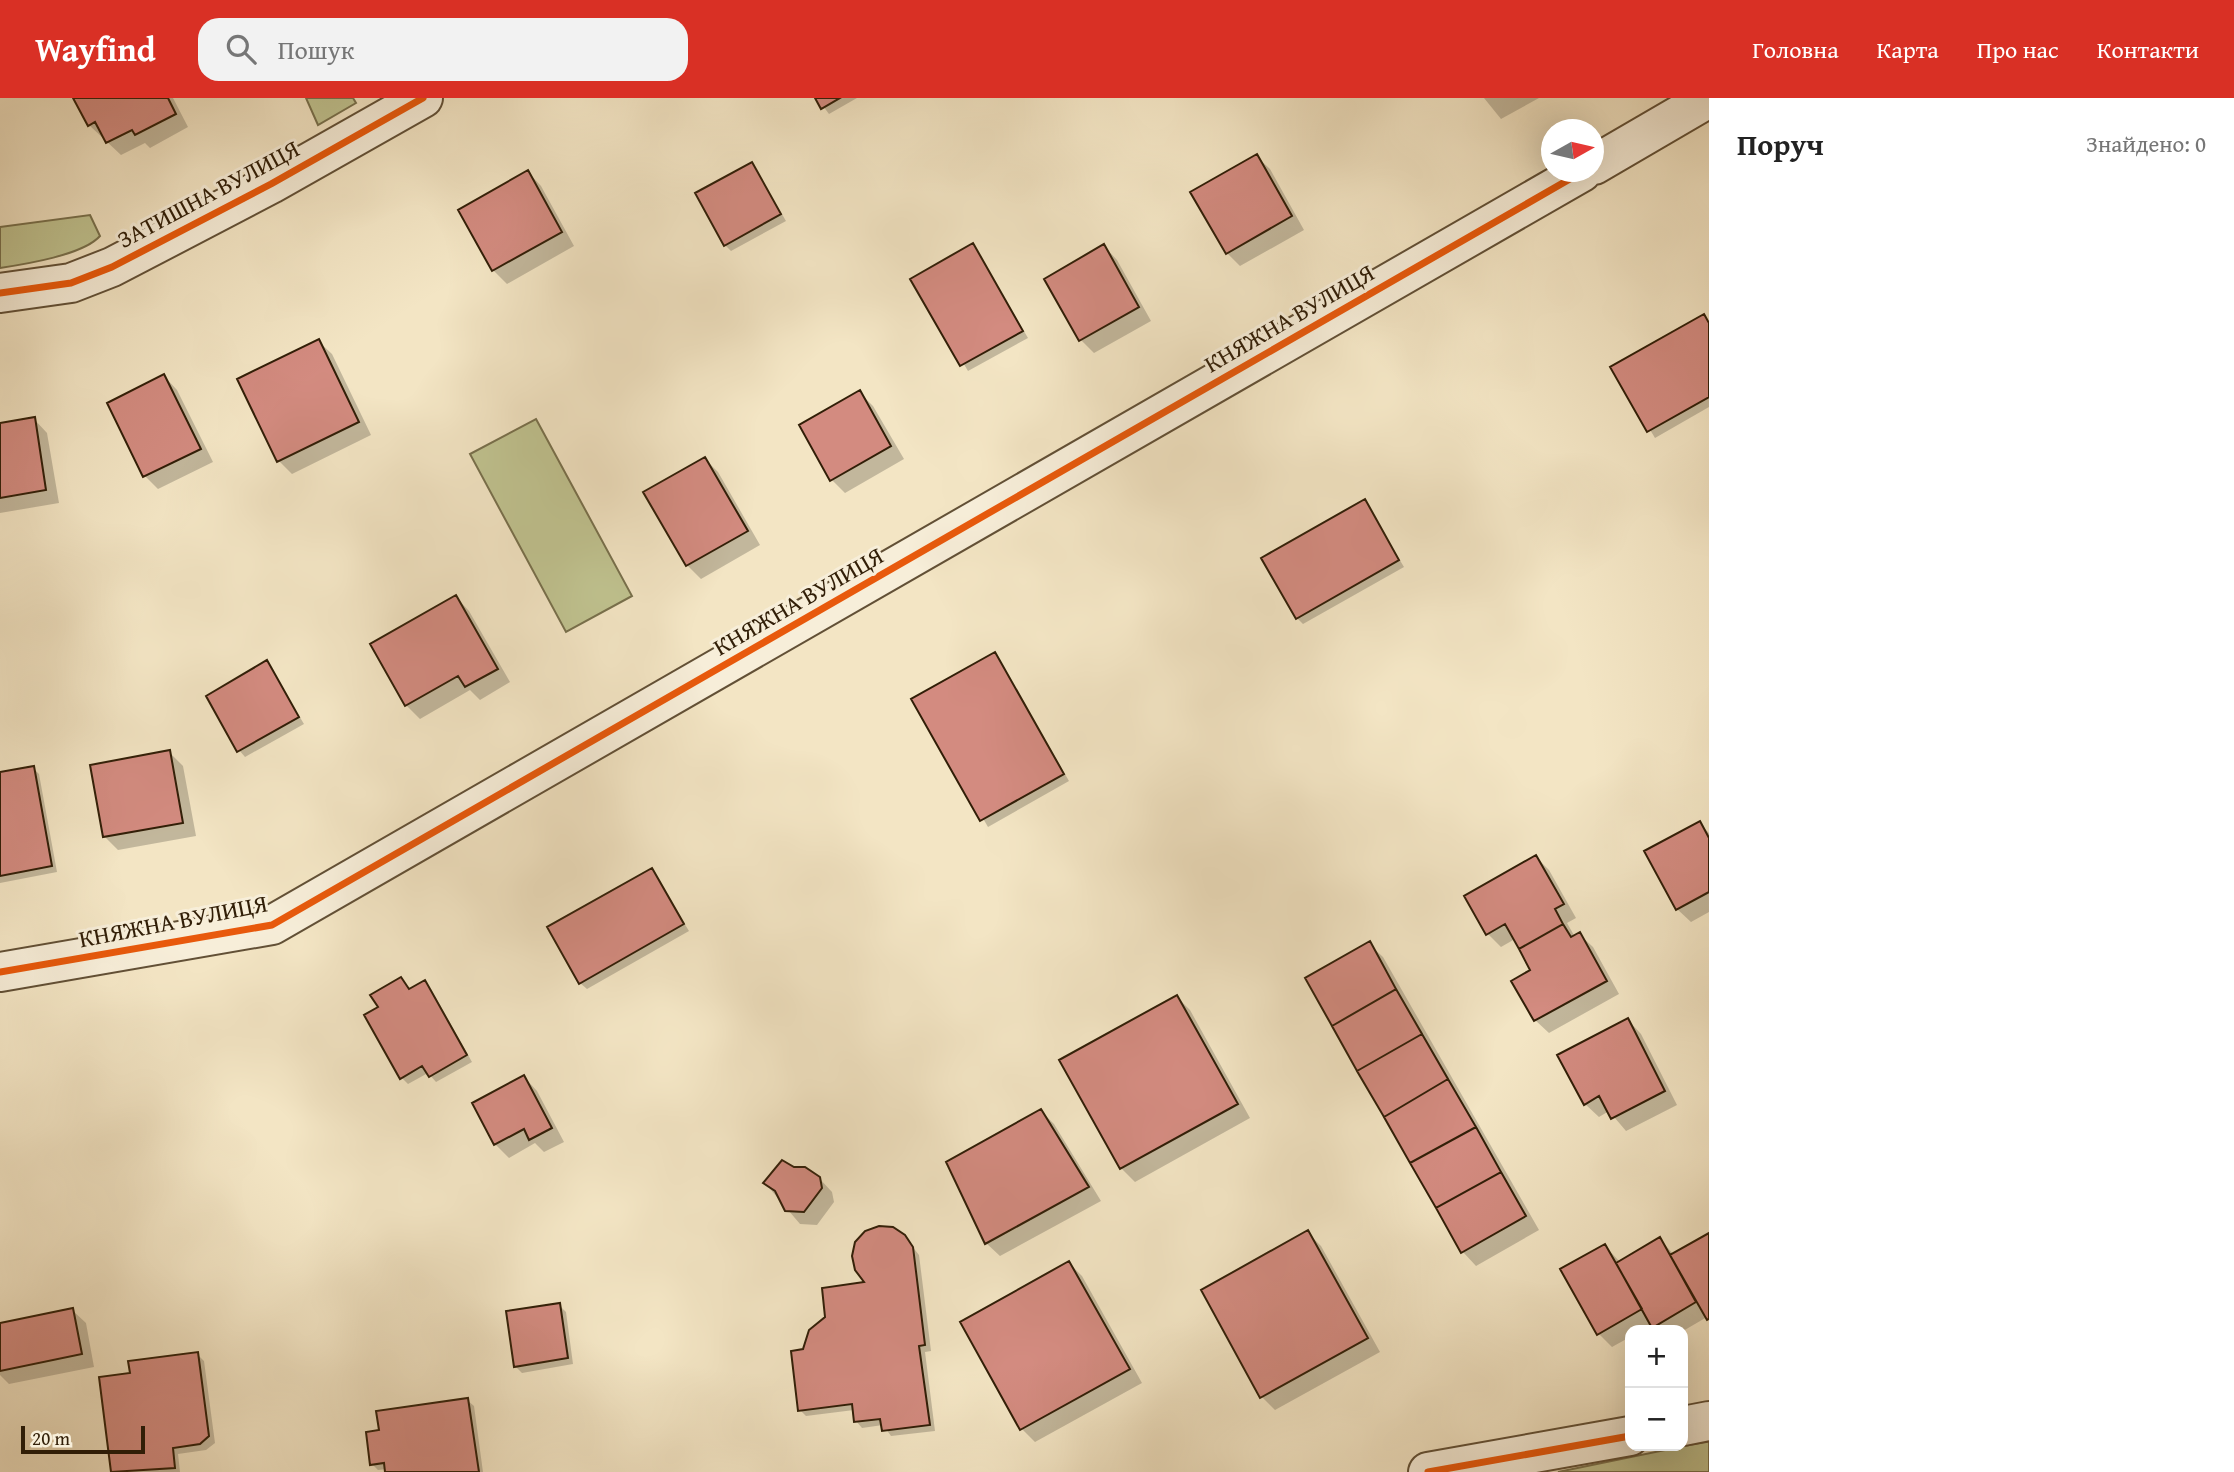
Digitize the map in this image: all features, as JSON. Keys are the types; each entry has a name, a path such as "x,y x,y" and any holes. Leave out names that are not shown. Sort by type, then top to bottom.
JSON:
{"street":[{"name":"ЗАТИШНА ВУЛИЦЯ","path":"0,293 71,283 112,267 271,184 423,98"},
{"path":"1604,159 1709,99"},
{"name":"КНЯЖНА ВУЛИЦЯ","path":"0,972 272,925 1565,182"},
{"path":"1688,1425 1709,1421"},
{"path":"1428,1472 1625,1437"}],"green space":[{"path":"306,98 353,98 356,103 318,125"},
{"path":"90,215 100,236 92,243 53,258 0,268 0,227"},
{"path":"536,419 632,596 566,632 470,454"},
{"path":"1709,1441 1709,1472 1558,1472 1660,1451 1688,1451 1688,1445"}],"building":[{"path":"73,98 168,98 176,114 135,135 132,130 106,143 95,122 88,126"},
{"path":"815,98 840,98 821,109"},
{"path":"1257,154 1292,216 1226,254 1190,192"},
{"path":"752,162 781,214 724,246 695,193"},
{"path":"528,170 562,232 492,271 458,210"},
{"path":"973,243 1023,331 960,366 910,279"},
{"path":"1104,244 1139,307 1079,341 1044,279"},
{"path":"1704,314 1709,323 1709,397 1647,432 1610,367"},
{"path":"319,339 359,422 277,462 237,379"},
{"path":"164,374 201,449 143,477 107,403"},
{"path":"860,390 891,446 830,481 799,425"},
{"path":"35,417 46,490 0,498 0,423"},
{"path":"705,457 748,531 686,566 643,492"},
{"path":"1365,499 1399,560 1296,619 1261,558"},
{"path":"456,595 498,669 465,687 458,676 405,706 370,644"},
{"path":"995,652 1064,774 980,821 911,699"},
{"path":"267,660 299,717 237,752 206,696"},
{"path":"170,750 183,823 103,837 90,765"},
{"path":"34,766 52,866 0,876 0,772"},
{"path":"1700,821 1709,838 1709,892 1676,910 1644,851"},
{"path":"1536,855 1564,904 1555,909 1563,924 1519,949 1505,924 1486,935 1464,896"},
{"path":"652,868 684,924 579,984 547,927"},
{"path":"1563,924 1571,937 1580,932 1607,981 1534,1021 1511,981 1530,970 1519,949"},
{"path":"1370,941 1396,989 1332,1026 1305,978"},
{"path":"401,977 409,989 425,980 467,1055 429,1077 422,1066 400,1079 364,1015 378,1007 370,995"},
{"path":"1396,989 1422,1034 1357,1071 1332,1026"},
{"path":"1177,995 1238,1104 1120,1169 1059,1060"},
{"path":"1628,1018 1665,1091 1611,1119 1599,1096 1584,1105 1557,1055"},
{"path":"1422,1034 1448,1079 1384,1117 1357,1071"},
{"path":"524,1075 552,1128 529,1140 524,1129 494,1145 472,1103"},
{"path":"1448,1079 1476,1127 1410,1163 1384,1117"},
{"path":"1041,1109 1089,1187 985,1244 946,1162"},
{"path":"1476,1127 1501,1172 1436,1208 1410,1163"},
{"path":"782,1160 794,1167 805,1167 820,1177 822,1188 804,1212 785,1211 775,1191 763,1183"},
{"path":"1501,1172 1526,1216 1461,1253 1436,1208"},
{"path":"879,1226 893,1227 905,1235 913,1247 925,1345 919,1346 930,1425 882,1431 880,1419 854,1422 852,1404 798,1411 791,1351 803,1349 809,1330 825,1317 822,1288 864,1282 855,1270 852,1256 855,1242 865,1231"},
{"path":"1308,1230 1368,1338 1260,1398 1201,1290"},
{"path":"1709,1233 1709,1319 1707,1320 1670,1255"},
{"path":"1660,1237 1696,1302 1657,1325 1650,1325 1616,1263"},
{"path":"1605,1244 1642,1309 1597,1335 1560,1269"},
{"path":"1069,1261 1130,1369 1020,1430 960,1322"},
{"path":"560,1303 568,1358 514,1367 506,1311"},
{"path":"73,1308 82,1354 0,1371 0,1323"},
{"path":"198,1352 209,1436 200,1444 173,1448 175,1468 111,1472 99,1377 130,1373 128,1361"},
{"path":"468,1398 479,1472 385,1472 384,1463 370,1465 366,1432 379,1430 376,1411"}],"cycle path":[{"path":"0,293 71,283 112,267 271,184 423,98"},
{"path":"0,972 272,925 1565,182"},
{"path":"1428,1472 1625,1437"}]}
